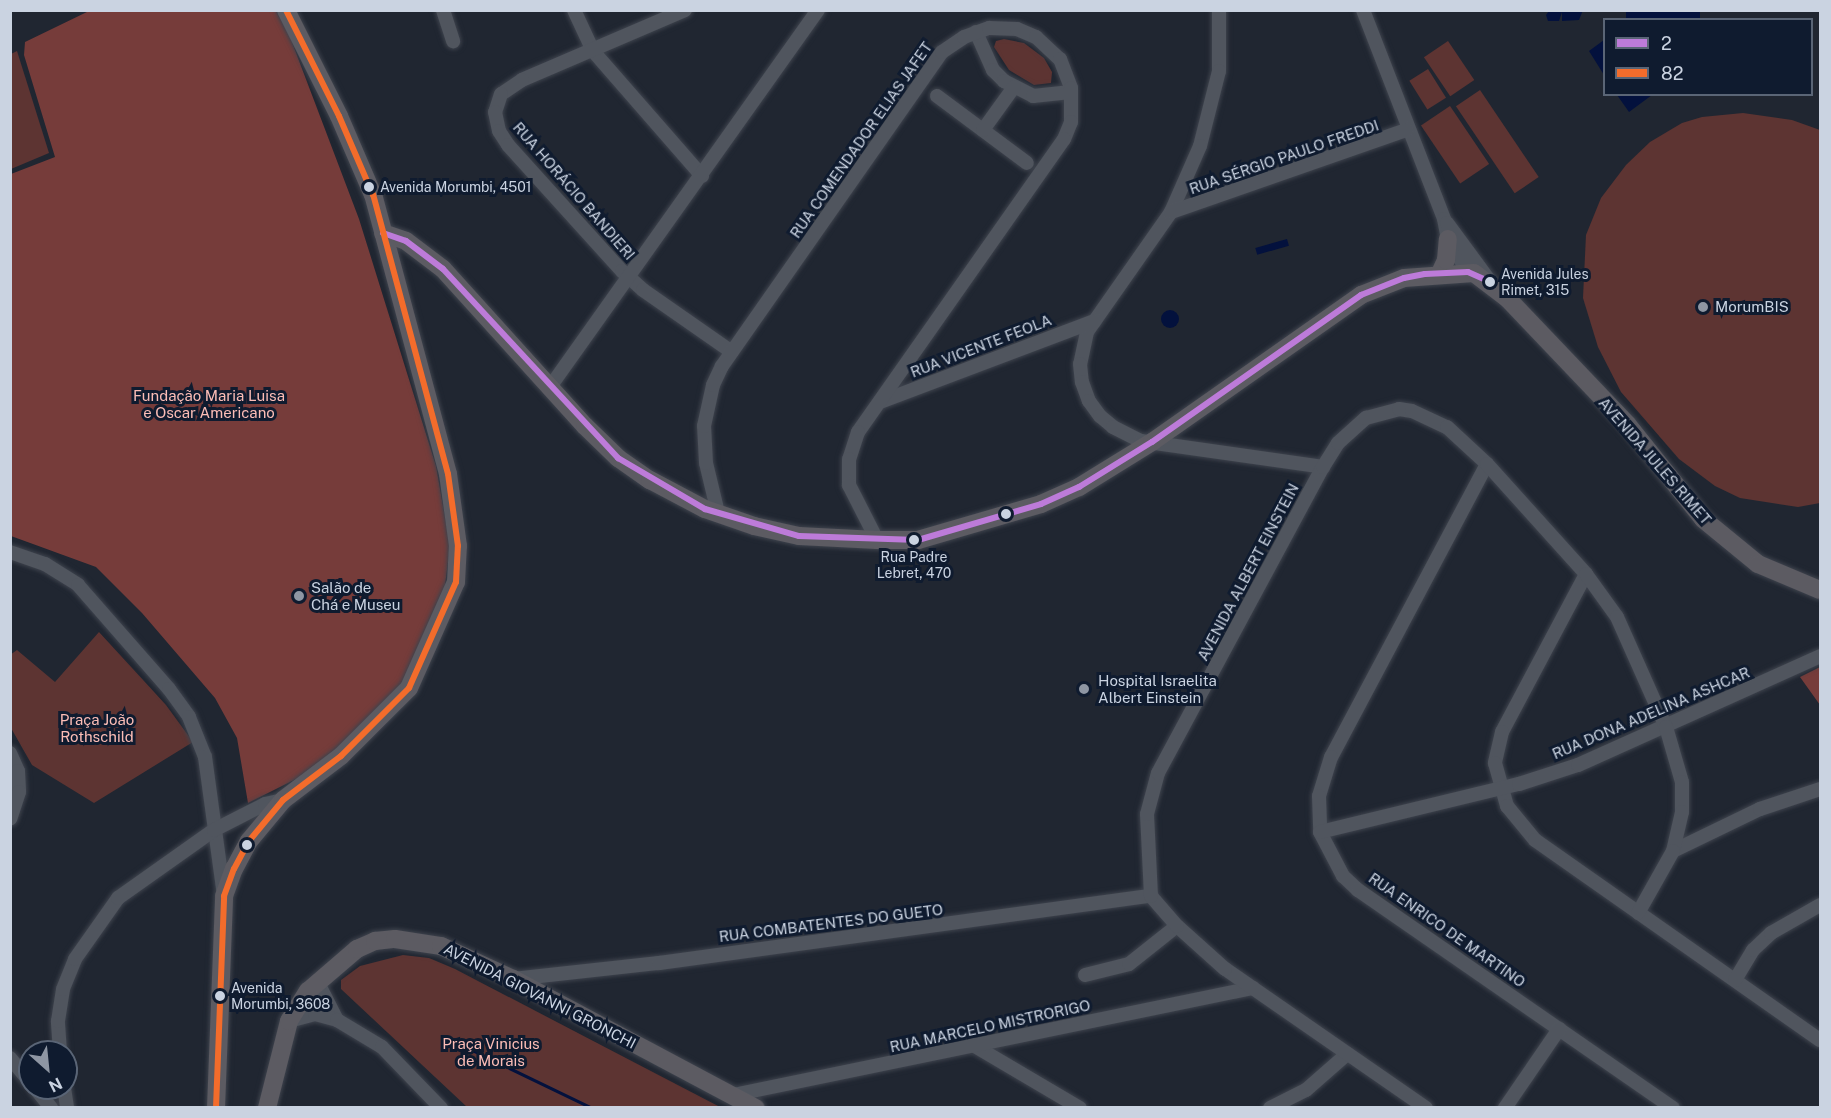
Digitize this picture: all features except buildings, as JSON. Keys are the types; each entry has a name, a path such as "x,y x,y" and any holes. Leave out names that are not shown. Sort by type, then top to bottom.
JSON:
{"main road":[{"path":"216,1107 224,896 249,842 284,800 341,756 410,688 456,582 458,546 448,474 383,233 362,165 286,10"},
{"path":"383,233 406,241 443,269 618,458 650,480 718,513 799,537 918,540 1041,504 1087,482 1152,442 1361,295 1404,278 1440,273 1468,272 1490,282"},
{"path":"1440,273 1446,260 1448,239"},
{"path":"391,262 396,249 406,241"},
{"name":"AVENIDA JULES RIMET","path":"1490,282 1627,424 1703,519 1758,564 1821,590"},
{"name":"AVENIDA GIOVANNI GRONCHI","path":"267,1107 289,1021 317,981 357,949 395,939 441,946 513,979 756,1107"}],"street":[{"path":"442,10 453,41"},
{"path":"574,10 593,51 702,176"},
{"name":"RUA HORÁCIO BANDIERI","path":"685,10 510,87 496,102 496,120 508,144 630,278 732,352"},
{"path":"550,387 630,278 818,10"},
{"path":"1219,10 1221,51 1209,117 1191,170 1171,212 1094,321 1080,364 1089,401 1113,427 1152,442 1323,467"},
{"name":"AVENIDA JULES RIMET","path":"1363,10 1407,130 1444,219 1448,239 1468,272"},
{"name":"RUA COMENDADOR ELIAS JAFET","path":"718,513 706,463 704,426 713,385 732,352 942,52 976,32 1002,27 1036,37 1060,59 1071,92 1071,122 1064,139 858,432 848,471 852,494 878,540"},
{"path":"976,32 993,70 1014,87 1045,97 1071,92"},
{"path":"983,130 1014,87"},
{"path":"937,96 1028,163"},
{"name":"RUA SÉRGIO PAULO FREDDI","path":"1171,212 1407,130"},
{"name":"AVENIDA JULES RIMET","path":"1444,219 1490,282"},
{"name":"RUA VICENTE FEOLA","path":"880,402 1094,321"},
{"name":"AVENIDA ALBERT EINSTEIN","path":"1151,896 1147,814 1158,773 1338,443 1356,424 1379,413 1400,410 1430,416 1487,464 1586,574 1617,617 1666,727 1682,782 1682,812 1673,851 1638,913"},
{"name":"RUA ENRICO DE MARTINO","path":"1487,464 1331,757 1319,796 1320,832 1343,876 1358,890 1673,1107"},
{"path":"10,552 45,564 78,585 170,689 200,740 224,896"},
{"path":"1586,574 1502,732 1495,763 1500,788 1520,824 1535,840 1821,1040"},
{"name":"RUA DONA ADELINA ASHCAR","path":"1320,832 1500,788 1578,765 1819,657"},
{"path":"10,753 18,771 19,792 10,819"},
{"path":"1673,851 1760,808 1821,789"},
{"path":"59,1040 58,1021 63,989 75,959 100,918 137,882 214,830 265,804 284,800"},
{"path":"1151,896 1178,926 1253,988 1426,1107"},
{"name":"RUA COMBATENTES DO GUETO","path":"513,979 659,963 1151,896"},
{"path":"1735,980 1753,950 1771,933 1821,905"},
{"path":"1085,975 1129,963 1150,951 1178,926"},
{"path":"317,981 337,1020"},
{"name":"RUA MARCELO MISTRORIGO","path":"733,1095 1253,988"},
{"path":"289,1021 315,1014 337,1020 382,1047 441,1107"},
{"path":"1505,1107 1559,1029"},
{"path":"973,1045 1080,1107"},
{"path":"1270,1107 1306,1090 1347,1054"}],"green space":[{"name":"Fundação Maria Luisa e Oscar Americano","path":"89,11 276,11 290,37 359,219 436,466 450,546 444,593 393,704 310,772 248,803 237,738 215,698 142,613 96,567 11,536 11,174 55,157 24,55 25,42"},
{"path":"1004,39 1024,43 1044,58 1052,72 1051,83 1034,85 1009,70 994,47 996,41"},
{"path":"1448,41 1474,80 1450,96 1424,57"},
{"path":"17,51 49,153 11,169 11,54"},
{"path":"1428,69 1446,98 1427,109 1409,81"},
{"path":"1480,90 1539,177 1515,193 1456,106"},
{"path":"1450,106 1489,164 1460,184 1421,126"},
{"name":"MorumBIS","path":"1743,113 1792,120 1820,130 1820,503 1798,507 1740,498 1715,486 1679,459 1621,392 1598,347 1583,298 1586,235 1601,198 1626,165 1650,142 1682,123 1702,117"},
{"name":"Praça João Rothschild","path":"99,632 166,705 193,742 94,803 32,765 11,728 10,655 17,650 55,682"},
{"path":"1820,667 1820,705 1800,677"},
{"name":"Praça Vinicius de Morais","path":"403,955 429,958 455,969 720,1107 467,1107 341,989 341,980 360,966"}],"shaded area":[{"path":"1583,10 1579,20 1562,21 1562,12 1559,21 1548,21 1546,15 1549,11"},
{"path":"1626,11 1700,11 1700,18 1626,18"},
{"path":"1603,41 1603,73 1589,51"},
{"path":"1618,96 1651,96 1629,112"},
{"path":"1287,239 1289,246 1257,255 1255,248"},
{"path":"1170,310 1176,313 1179,319 1176,325 1170,328 1164,325 1161,319 1164,313"}],"waterway":[{"path":"453,1041 592,1108"}],"transit line":[{"name":"82","path":"216,1108 224,896 234,869 249,841 283,800 341,756 409,688 456,582 458,546 448,474 373,195 339,116 286,10"},
{"name":"2","path":"383,233 406,241 443,269 618,458 705,509 799,536 918,540 1041,504 1079,487 1152,442 1361,295 1404,278 1425,274 1468,272 1490,282"}],"place":[{"name":"Avenida Morumbi, 4501","path":"369,187"},
{"name":"Avenida Jules Rimet, 315","path":"1490,282"},
{"name":"MorumBIS","path":"1703,307"},
{"name":"Rua Padre Lebret, 470","path":"914,540"},
{"name":"Salão de Chá e Museu","path":"299,596"},
{"name":"Hospital Israelita Albert Einstein","path":"1084,689"},
{"name":"Avenida Morumbi, 3608","path":"220,996"}]}
